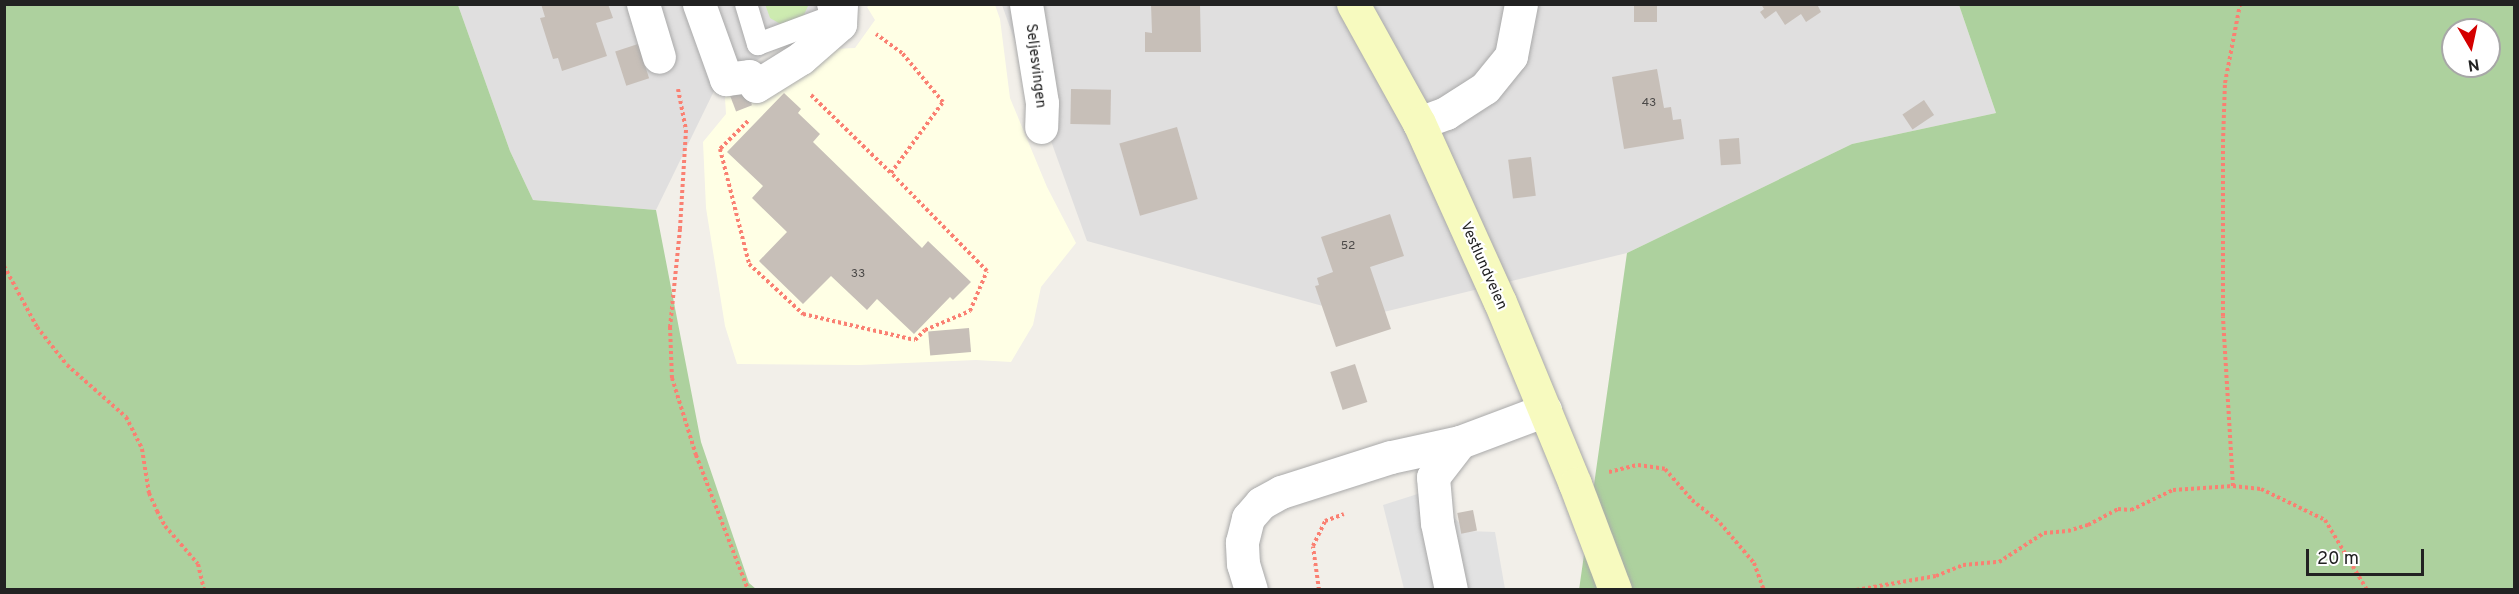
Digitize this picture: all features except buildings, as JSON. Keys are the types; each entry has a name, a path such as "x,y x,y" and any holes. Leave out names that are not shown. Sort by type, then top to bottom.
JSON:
{"main road":[{"name":"Vestlundveien","path":"1353,4 1419,123 1545,410 1615,590"}],"street":[{"path":"643,4 659,57"},
{"path":"699,4 726,79 749,76 756,86 801,58 840,24 837,9"},
{"name":"Seljesvingen","path":"1026,4 1042,103 1041,127"},
{"path":"1419,123 1462,103 1485,88 1500,71 1511,56 1521,4"},
{"path":"1251,590 1243,564 1242,542 1248,518 1260,503 1281,492 1391,457 1460,442 1545,410"},
{"path":"1451,590 1437,523 1433,477 1460,442"}],"lane":[{"path":"746,4 758,44 831,17 837,9"}],"path":[{"path":"2233,486 2223,316 2223,142 2225,83 2240,4"},
{"path":"837,9 902,53 943,102 891,173"},
{"path":"659,57 671,64 686,130 680,229 670,327 672,378 696,455 748,590"},
{"path":"750,119 720,149 749,264 803,314 915,340 925,330 970,311 987,271 807,91"},
{"path":"4,266 37,327 67,365 126,417 142,449 149,493 157,512 165,526 198,564 204,590"},
{"path":"1575,484 1638,465 1665,469 1692,500 1720,523 1754,563 1764,590"},
{"path":"1856,590 1936,576 1963,565 1999,562 2044,533 2068,531 2088,525 2118,509 2130,510 2173,490 2233,486 2261,489 2325,520 2367,590"},
{"path":"1319,590 1313,546 1325,521 1347,513"}],"shaded area":[{"path":"458,5 834,5 714,91 656,210 533,200 510,151"},
{"path":"870,5 995,5 1000,19 1010,98 1047,187 1076,243 1041,287 1033,325 1011,362 976,360 860,365 737,364 725,326 706,208 703,142 726,114 724,82 832,49 855,48 875,20 867,7"},
{"path":"1002,5 1959,5 1996,113 1852,144 1627,253 1363,317 1087,241"},
{"path":"1446,485 1449,513 1468,531 1495,532 1505,589 1404,589 1383,505"}],"green space":[{"path":"765,4 808,4 808,6 802,19 782,25 770,18"},
{"path":"4,5 458,5 510,151 533,200 656,210 701,442 749,583 756,589 5,589"},
{"path":"1959,5 2514,5 2514,589 1579,590 1627,253 1852,144 1996,113"}]}
